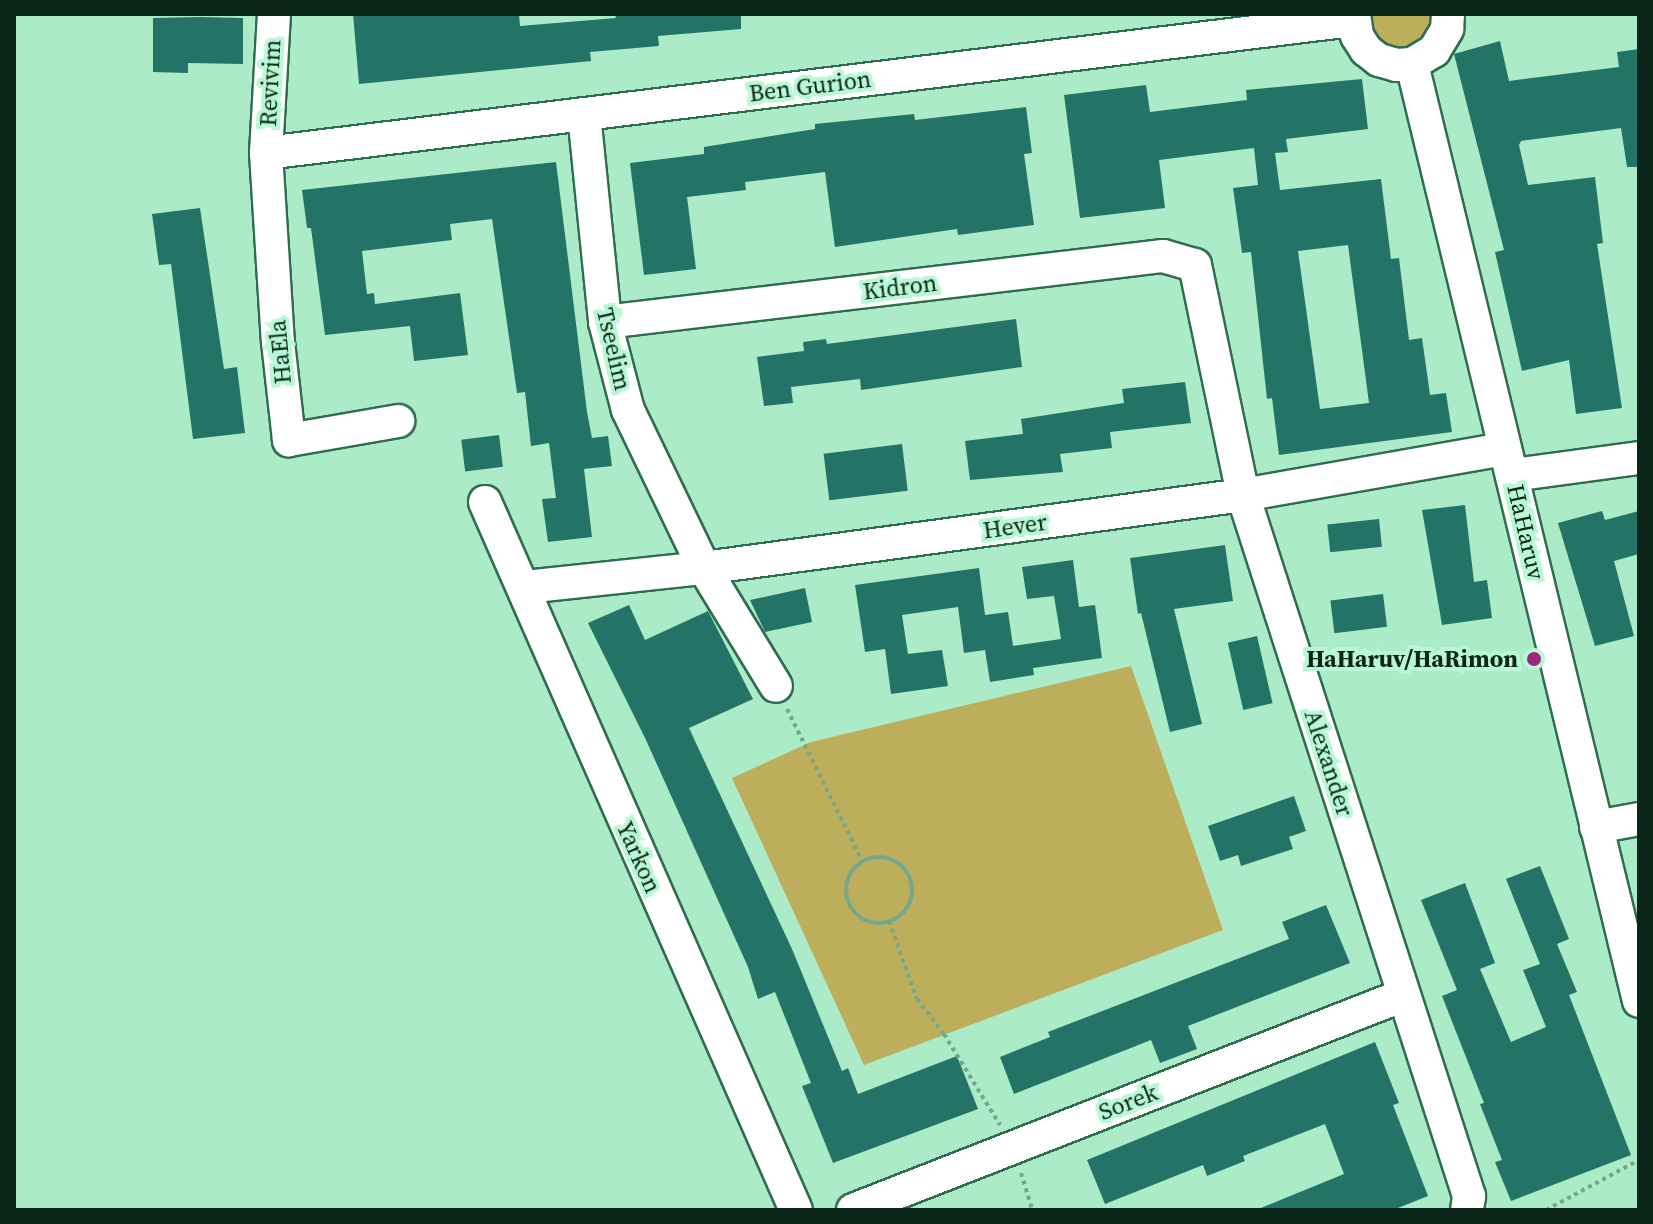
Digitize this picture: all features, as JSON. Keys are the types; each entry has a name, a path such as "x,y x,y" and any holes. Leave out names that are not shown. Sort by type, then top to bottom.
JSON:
{"street":[{"name":"Revivim","path":"266,153 274,14"},
{"path":"1354,17 1366,50 1379,60 1412,64 1424,59 1442,41 1455,15"},
{"name":"Ben Gurion","path":"266,153 1354,17"},
{"name":"HaHaruv","path":"1412,64 1639,1001"},
{"name":"Tseelim","path":"584,114 605,322 628,410 704,568 776,686"},
{"name":"HaEla","path":"266,153 278,342 289,440 398,421"},
{"name":"Kidron","path":"605,322 1163,256 1195,265"},
{"name":"Alexander","path":"1195,265 1243,495 1469,1196 1467,1210"},
{"name":"Hever","path":"525,587 704,568 1508,462 1639,458"},
{"name":"Yarkon","path":"485,502 525,587 565,690 796,1210"},
{"path":"1596,827 1639,819"},
{"name":"Sorek","path":"853,1210 1404,995"}],"path":[{"path":"776,686 862,861"},
{"path":"887,858 907,872 911,899 899,916 889,921 865,920 850,906 846,884 853,869 862,861 887,858"},
{"path":"889,921 917,999 944,1034 1014,1147 1032,1210"},
{"path":"1546,1210 1639,1160"}],"shaded area":[{"path":"1363,14 1434,14 1431,36 1399,55 1373,43"},
{"path":"1131,666 1223,930 864,1065 732,778 811,742"}],"building":[{"path":"353,14 519,14 520,26 616,18 615,14 741,14 741,29 658,36 659,46 590,52 591,61 359,84"},
{"path":"153,18 243,18 243,64 188,63 188,73 153,72"},
{"path":"1500,41 1509,81 1619,67 1617,52 1639,49 1639,167 1627,167 1621,128 1521,141 1519,145 1528,185 1595,177 1603,243 1597,244 1622,408 1576,414 1569,360 1522,371 1495,252 1504,250 1454,54"},
{"path":"1362,79 1368,129 1286,139 1288,152 1275,153 1280,190 1381,179 1391,259 1399,258 1409,340 1422,338 1430,395 1446,393 1452,432 1279,455 1272,398 1267,399 1251,252 1242,253 1233,188 1258,185 1254,148 1159,160 1165,208 1080,218 1064,95 1146,85 1150,112 1247,100 1246,90","holes":["1348,245 1369,403 1320,409 1298,251"]},
{"path":"1026,107 1032,153 1024,154 1034,225 958,235 957,229 835,247 825,172 745,182 746,190 687,197 696,269 644,275 630,163 704,154 704,147 815,129 815,124 914,114 915,120"},
{"path":"556,162 587,412 592,438 608,436 612,466 584,469 592,537 548,542 542,499 556,498 549,443 531,446 525,392 517,393 492,219 450,224 452,240 362,251 367,294 374,293 375,304 460,293 468,355 414,361 410,326 325,335 311,228 307,228 302,190"},
{"path":"200,208 224,369 237,367 245,433 193,439 171,264 159,265 152,214"},
{"path":"1016,319 1022,367 861,390 860,379 791,387 793,403 764,406 757,357 804,351 803,342 826,339 827,344"},
{"path":"1185,382 1191,423 1110,432 1112,448 1060,454 1063,472 970,480 965,441 1023,434 1021,419 1124,403 1122,389"},
{"path":"499,435 503,467 465,471 461,440"},
{"path":"902,444 908,491 829,500 824,454"},
{"path":"1465,505 1474,582 1487,580 1492,618 1442,625 1422,510"},
{"path":"1602,511 1605,520 1639,511 1639,554 1614,561 1634,636 1595,646 1558,523"},
{"path":"1379,519 1382,547 1330,552 1327,524"},
{"path":"1225,545 1233,601 1174,609 1202,724 1170,732 1141,613 1138,614 1130,558"},
{"path":"1073,560 1079,607 1095,605 1102,658 1033,668 1034,675 990,682 985,650 964,653 958,607 902,615 908,654 942,650 948,686 891,694 885,649 865,652 855,585 979,568 985,615 1008,612 1013,646 1061,639 1054,596 1027,599 1022,567"},
{"path":"805,588 812,622 765,632 750,600"},
{"path":"1383,594 1387,627 1334,633 1330,600"},
{"path":"629,605 645,640 708,611 753,699 689,728 792,949 842,1071 848,1068 858,1094 957,1056 978,1109 833,1163 802,1086 811,1083 775,992 758,999 748,967 646,740 588,623"},
{"path":"1257,636 1273,703 1243,710 1228,643"},
{"path":"1294,796 1306,831 1289,837 1293,849 1241,866 1238,855 1220,861 1208,826"},
{"path":"1540,866 1569,939 1557,944 1577,992 1569,995 1631,1155 1511,1201 1495,1162 1502,1160 1480,1104 1484,1103 1442,996 1457,990 1421,900 1465,883 1495,963 1480,969 1511,1042 1546,1027 1523,970 1540,964 1506,879"},
{"path":"1326,905 1350,963 1188,1026 1197,1049 1160,1063 1151,1040 1014,1094 1000,1057 1050,1037 1048,1032 1289,939 1282,922"},
{"path":"1375,1042 1399,1103 1393,1105 1428,1196 1393,1210 1256,1210 1344,1174 1325,1124 1243,1156 1245,1161 1207,1176 1203,1165 1105,1204 1087,1160"}],"place":[{"name":"HaHaruv/HaRimon","path":"1534,659"}]}
